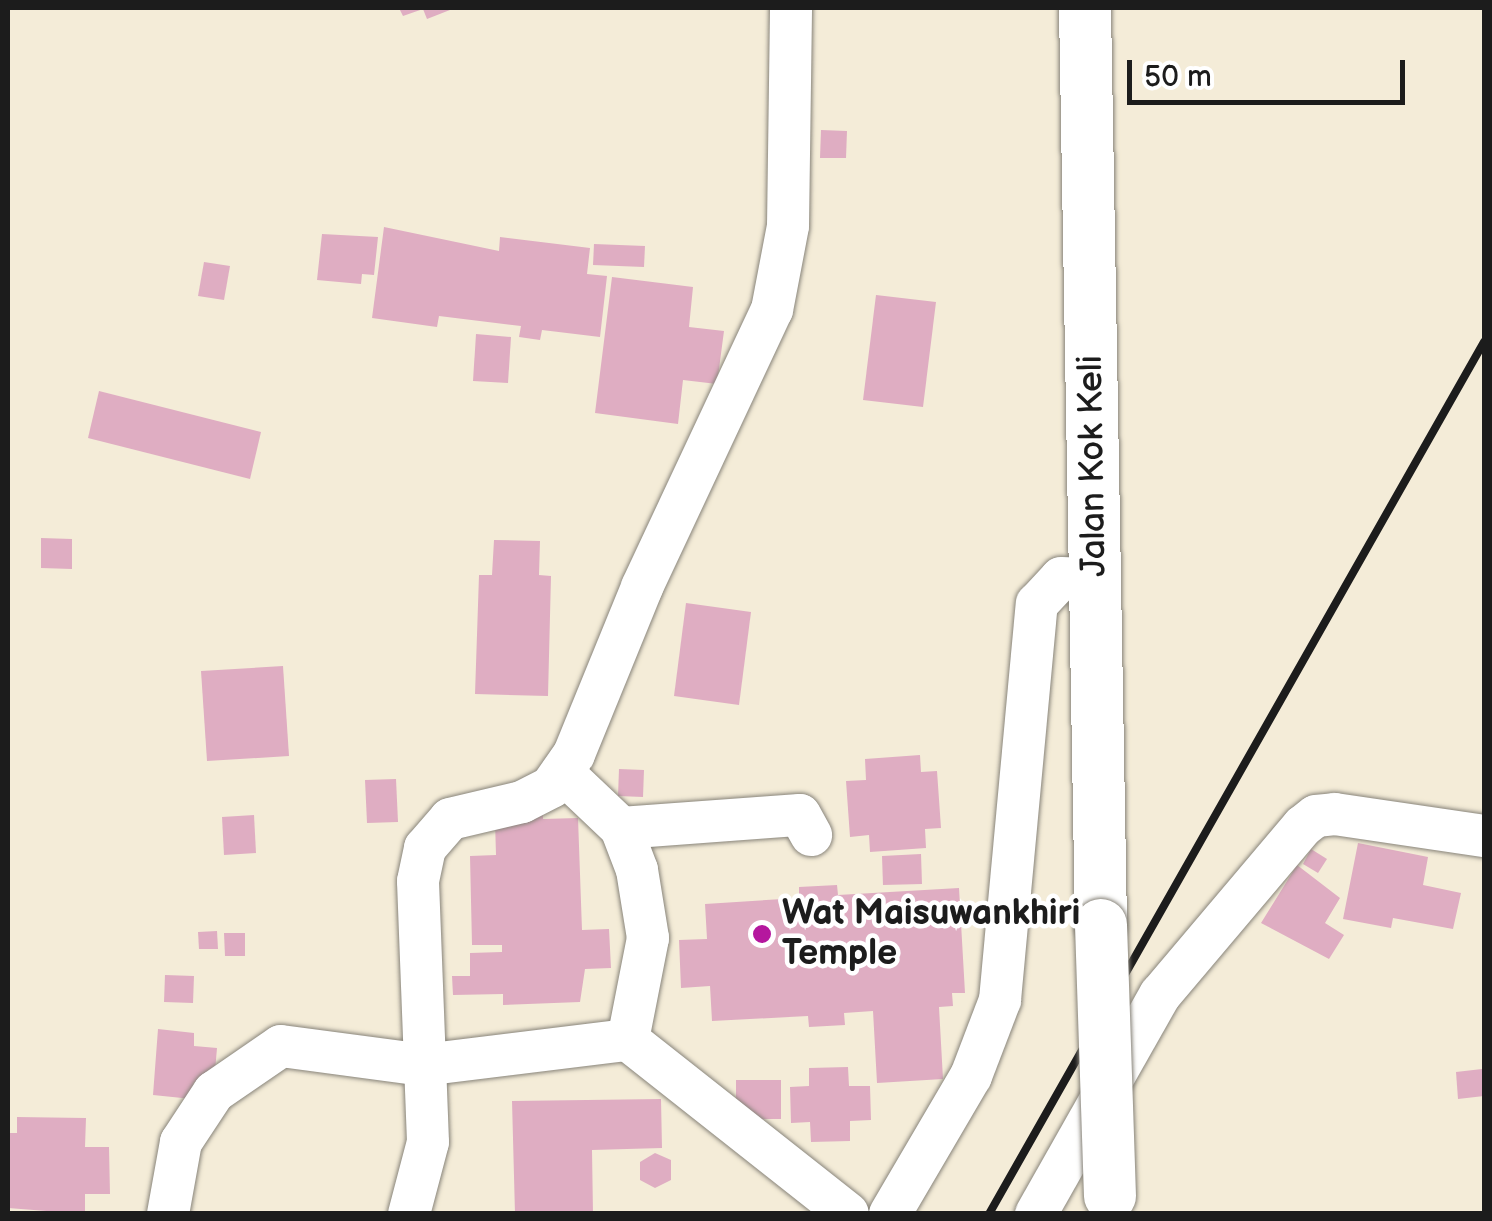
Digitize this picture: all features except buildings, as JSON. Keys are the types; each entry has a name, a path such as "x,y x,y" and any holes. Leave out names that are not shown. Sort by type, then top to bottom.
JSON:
{"street":[{"path":"409,1214 428,1142 418,881 425,848 450,819 522,802 551,786 562,772 772,310 788,226 790,8"},
{"name":"Jalan Kok Keli","path":"1086,8 1101,925 1111,1205"},
{"path":"890,1214 971,1076 1000,1000 1037,604 1061,578 1095,579"},
{"path":"562,772 621,828 637,870 648,938 628,1040"},
{"path":"1036,1214 1160,995 1303,826 1316,816 1335,814 1484,837"},
{"path":"621,828 800,816 810,835"},
{"path":"168,1214 181,1142 214,1092 251,1061 281,1046 424,1066 628,1040 848,1214"}],"railway":[{"path":"989,1214 1484,342"}],"place":[{"name":"Wat Maisuwankhiri Temple","path":"762,934"}]}
